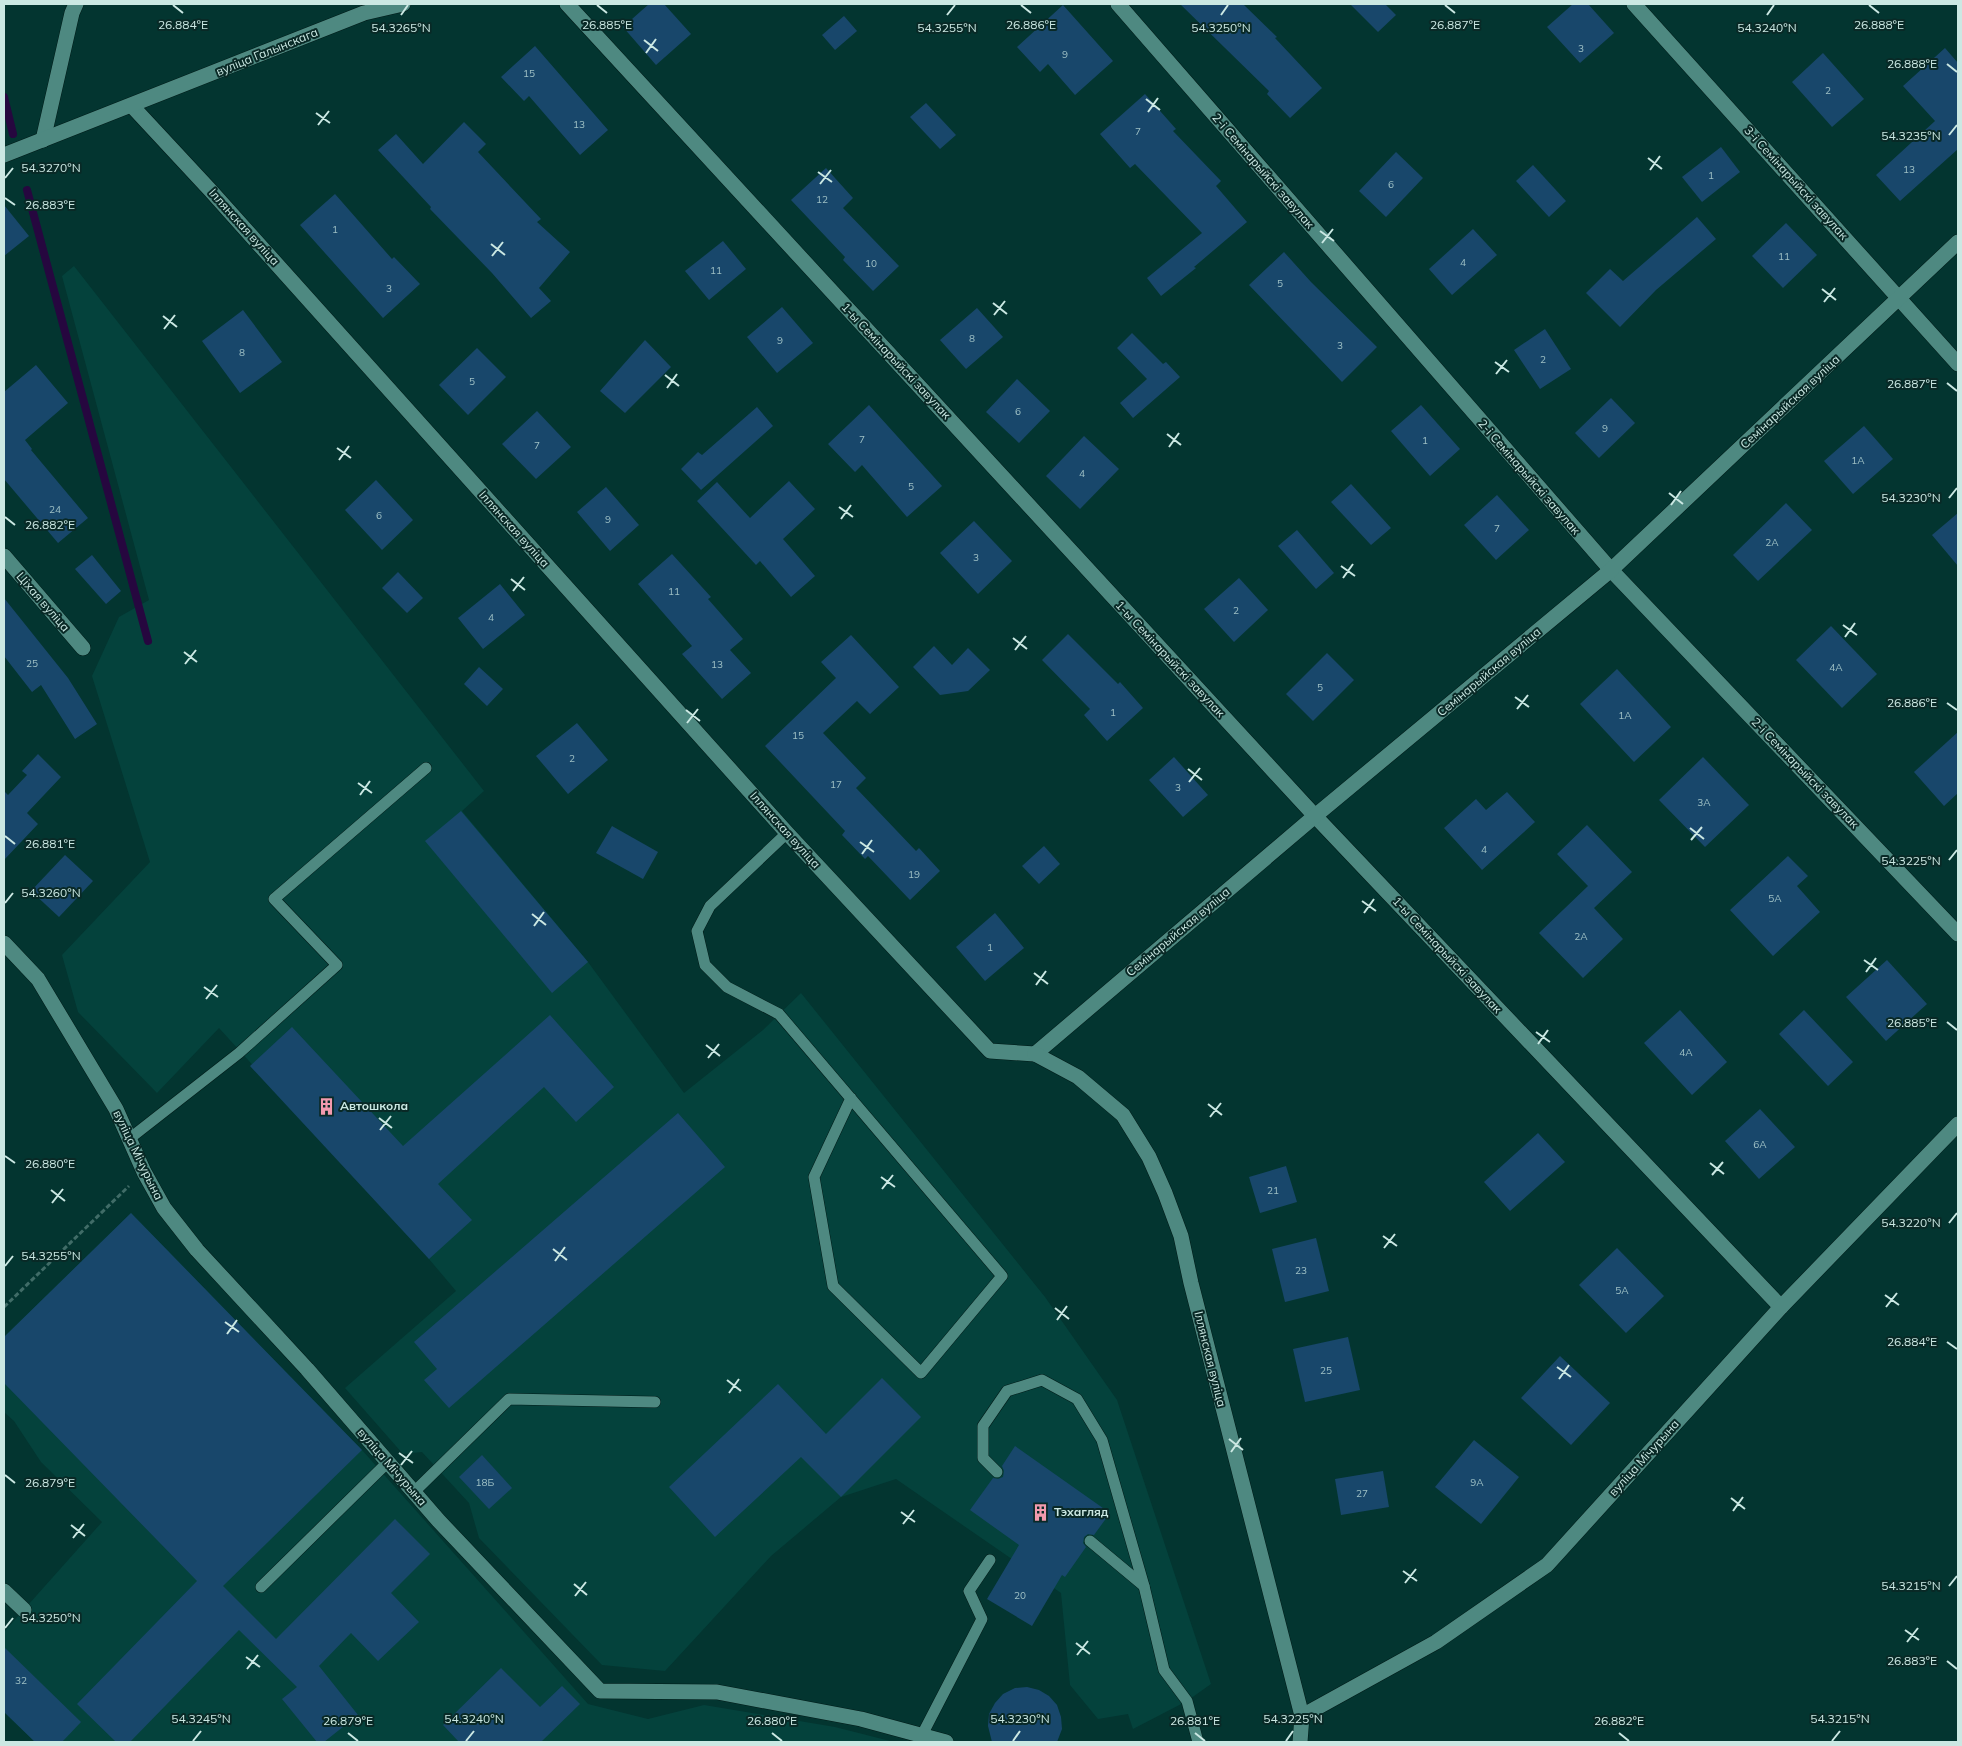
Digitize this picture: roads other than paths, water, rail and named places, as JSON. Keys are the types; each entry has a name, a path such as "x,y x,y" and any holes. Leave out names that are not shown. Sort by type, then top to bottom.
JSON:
{"street":[{"path":"43,140 72,13 76,4"},
{"name":"вуліца Галынскага","path":"132,106 364,13 403,4"},
{"name":"1-ы Семінарыйскі завулак","path":"567,4 1315,816 1781,1308"},
{"name":"2-і Семінарыйскі завулак","path":"1118,4 1611,570 1958,934"},
{"name":"3-і Семінарыйскі завулак","path":"1634,4 1958,364"},
{"path":"4,155 132,106"},
{"name":"Іллянская вуліца","path":"132,106 211,191 787,833 990,1051 1035,1054 1078,1077 1123,1115 1149,1157 1181,1236 1196,1302 1302,1716"},
{"name":"Семінарыйская вуліца","path":"1035,1054 1315,816 1611,570 1958,242"},
{"name":"Ціхая вуліца","path":"4,556 83,648"},
{"name":"вуліца Мічурына","path":"4,943 38,979 116,1109 144,1172 164,1208 197,1250 306,1369 414,1492 600,1691 717,1692 862,1719 946,1742"},
{"name":"вуліца Мічурына","path":"1302,1716 1436,1642 1547,1564 1781,1308 1958,1124"},
{"path":"4,1591 24,1610"},
{"path":"1300,1742 1302,1716"}],"lane":[{"path":"129,1139 239,1053 337,965 274,899 426,768"},
{"path":"787,833 710,906 697,931 705,965 727,987 779,1014 851,1098 1002,1276 921,1373 833,1286 814,1176 851,1098"},
{"path":"997,1472 983,1458 983,1426 1007,1391 1042,1380 1077,1399 1102,1440 1144,1586 1164,1670 1187,1701 1198,1742"},
{"path":"414,1492 509,1399 655,1402"},
{"path":"261,1587 388,1462"},
{"path":"1090,1541 1144,1586"},
{"path":"922,1735 982,1620 969,1591 990,1560"}],"waterway":[{"path":"4,97 13,134"},
{"path":"27,190 148,641"}],"place":[{"name":"Автошкола","path":"326,1106"},
{"name":"Тэхагляд","path":"1040,1512"}]}
